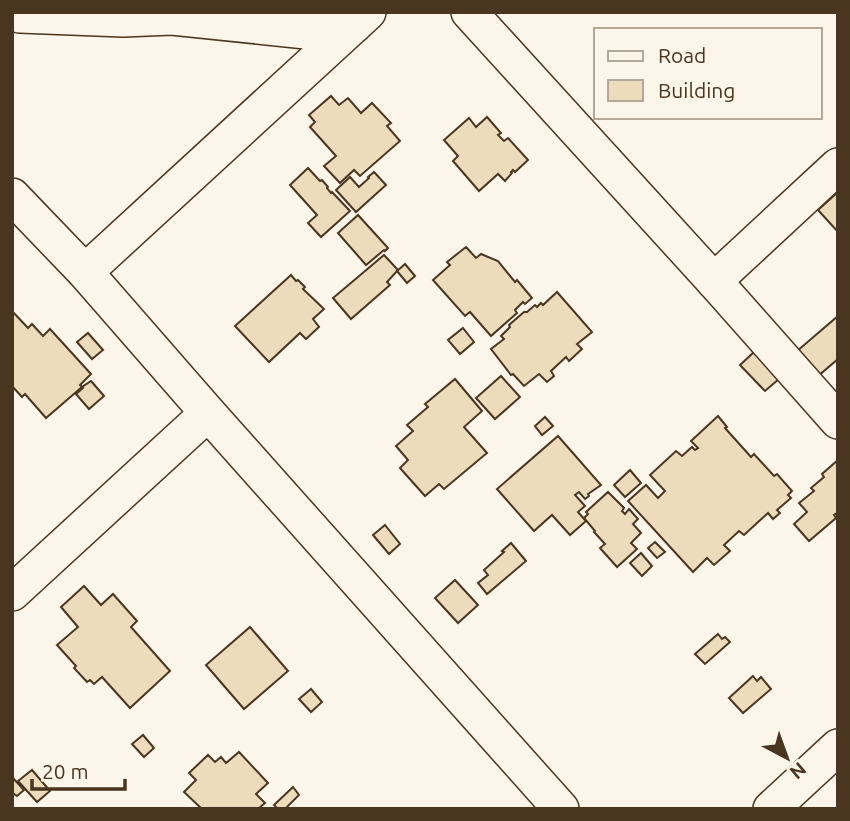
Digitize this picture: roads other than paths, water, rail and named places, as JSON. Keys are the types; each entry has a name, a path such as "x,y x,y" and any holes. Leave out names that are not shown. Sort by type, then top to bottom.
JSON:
{"street":[{"path":"469,12 838,421"},
{"path":"20,15 123,19 172,17 306,31 316,31 361,19"},
{"path":"85,272 361,19"},
{"path":"714,281 838,166"},
{"path":"12,196 85,272 561,809"},
{"path":"12,593 208,413"},
{"path":"771,809 838,747"}]}
